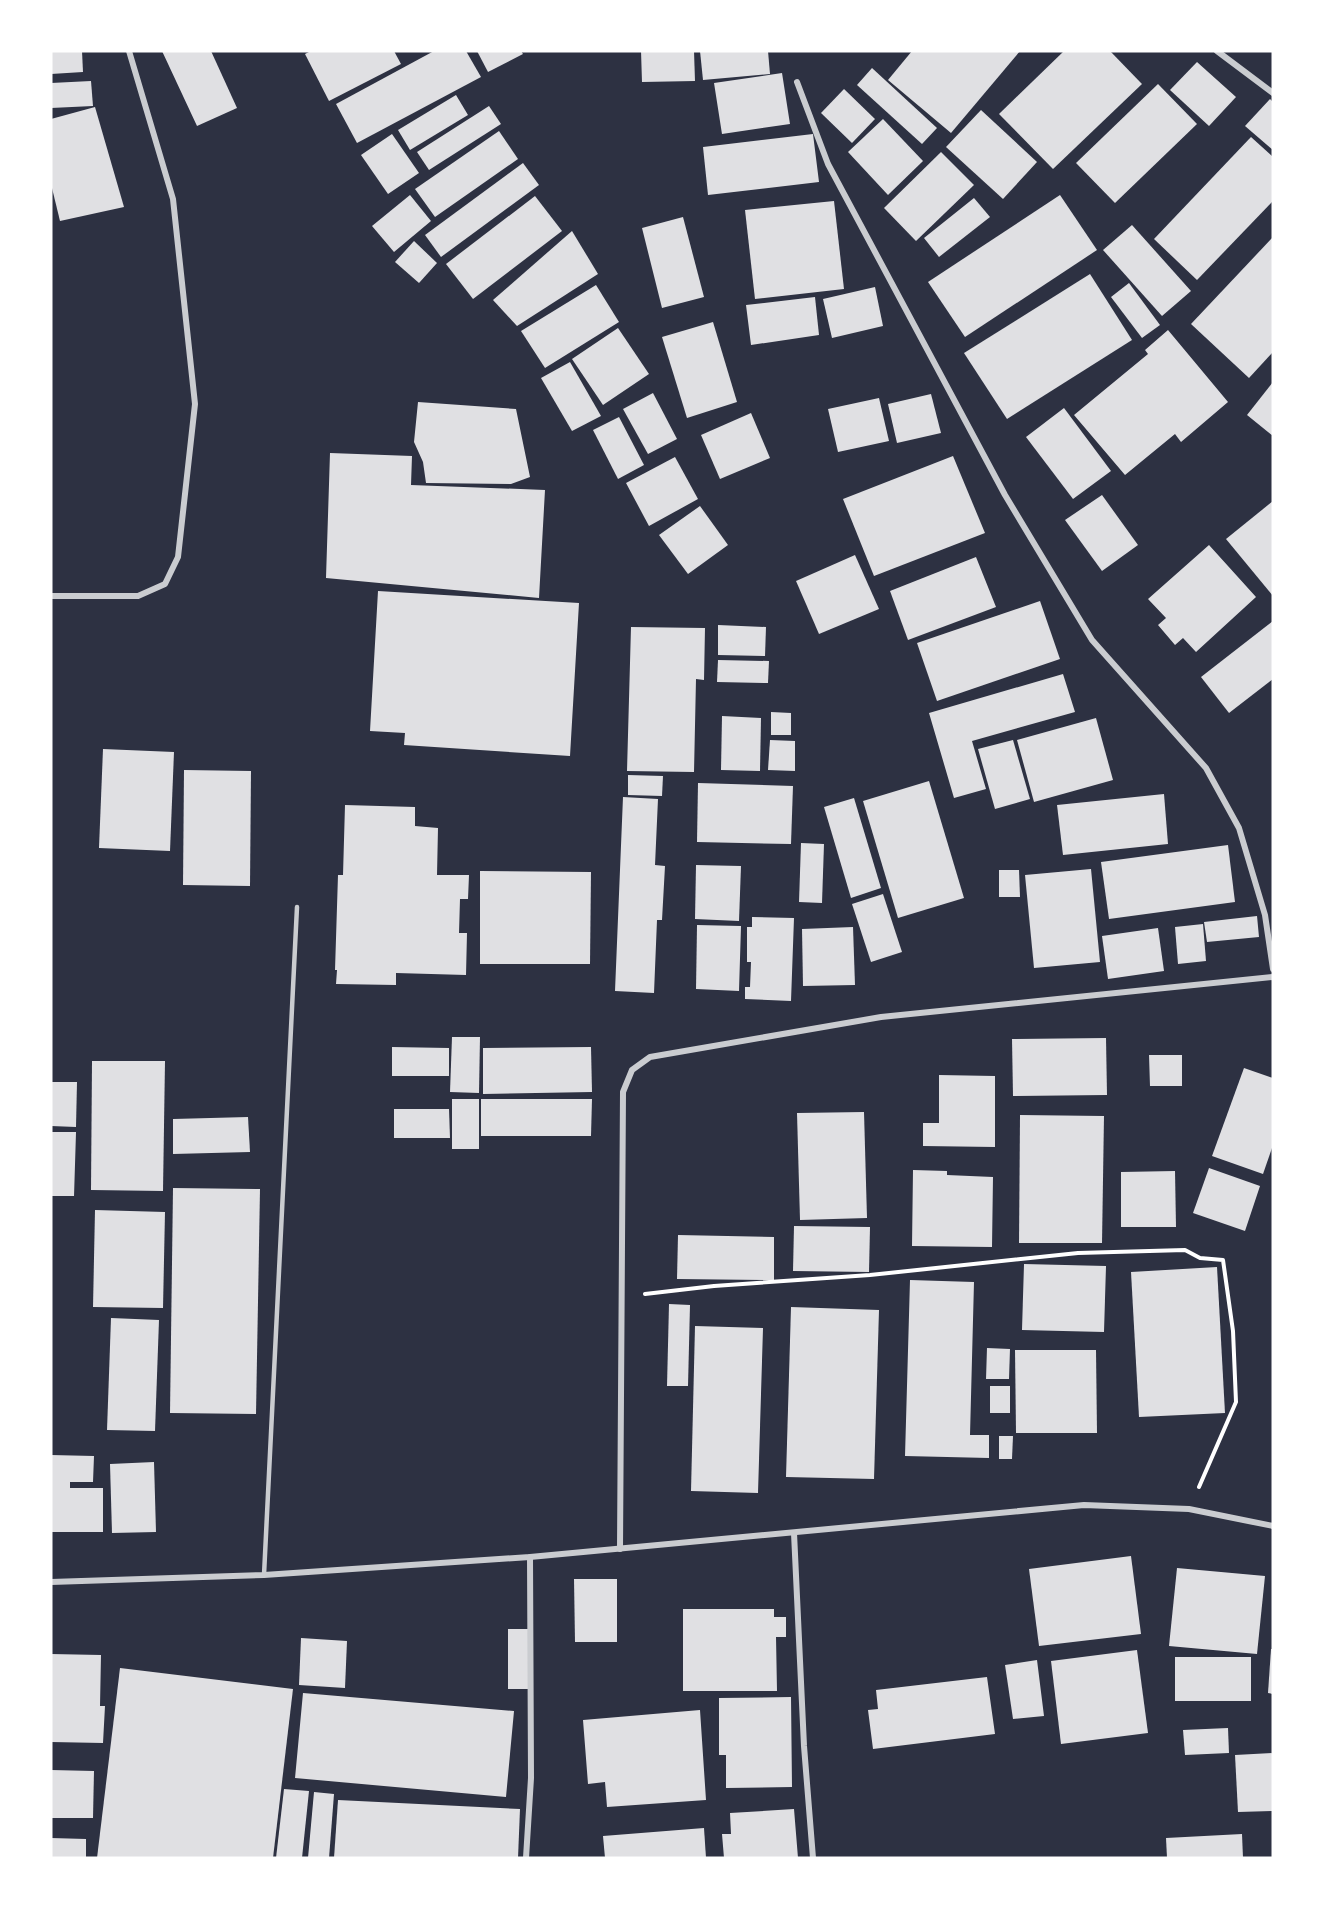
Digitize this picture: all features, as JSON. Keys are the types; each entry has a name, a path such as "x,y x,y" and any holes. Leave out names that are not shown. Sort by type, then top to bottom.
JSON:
{"street":[{"path":"51,596 138,596 165,584 178,557 195,405 173,199 129,51"},
{"path":"1217,51 1273,93"},
{"path":"796,82 828,164 1005,495 1092,640 1206,768 1239,828 1265,915 1273,969"},
{"path":"620,1549 623,1092 632,1070 650,1057 881,1017 1273,977"},
{"path":"51,1582 264,1575 530,1557 1084,1506 1189,1509 1273,1526"},
{"path":"794,1533 804,1746 813,1858"},
{"path":"526,1858 531,1778 530,1557"}],"lane":[{"path":"264,1575 297,907"}],"path":[{"path":"620,1297 714,1286 870,1275 1078,1254 1185,1250 1200,1258 1223,1260 1233,1331 1236,1402 1189,1509"}],"building":[{"path":"51,51 82,51 83,72 51,74"},
{"path":"162,51 211,51 237,108 197,126"},
{"path":"311,51 394,51 401,64 329,101 305,54"},
{"path":"434,51 466,51 481,77 357,143 336,104"},
{"path":"477,51 521,51 523,54 488,72"},
{"path":"641,51 694,51 695,81 642,82"},
{"path":"700,51 768,51 770,74 703,80"},
{"path":"912,51 1020,51 951,133 888,80"},
{"path":"1064,51 1110,51 1142,84 1053,169 999,114"},
{"path":"1197,62 1236,97 1209,126 1170,90"},
{"path":"872,68 937,128 922,144 857,85"},
{"path":"782,73 790,124 722,134 714,83"},
{"path":"91,81 93,106 51,108 51,83"},
{"path":"1158,84 1197,124 1115,203 1076,163"},
{"path":"844,89 875,119 852,143 821,113"},
{"path":"456,95 468,115 410,150 398,130"},
{"path":"1270,99 1273,102 1273,150 1245,126"},
{"path":"489,106 501,124 429,170 417,152"},
{"path":"95,107 124,207 60,221 51,184 51,119"},
{"path":"981,110 1037,162 1003,199 946,147"},
{"path":"883,119 923,161 888,195 848,152"},
{"path":"499,131 518,159 435,217 415,189"},
{"path":"392,134 419,173 388,194 361,155"},
{"path":"813,134 819,182 708,195 703,147"},
{"path":"1251,137 1273,157 1273,201 1197,280 1154,239"},
{"path":"941,152 974,185 916,241 884,208"},
{"path":"523,163 539,185 441,257 425,235"},
{"path":"410,195 431,221 394,252 372,226"},
{"path":"1060,195 1097,250 965,337 928,282"},
{"path":"535,196 562,231 473,299 446,264"},
{"path":"974,198 990,217 939,257 924,238"},
{"path":"834,201 844,289 755,299 745,210"},
{"path":"683,217 704,297 662,308 642,228"},
{"path":"1132,225 1191,291 1162,316 1103,250"},
{"path":"572,231 598,274 517,326 493,300"},
{"path":"1273,237 1273,352 1249,378 1191,324"},
{"path":"414,241 437,263 419,283 395,262"},
{"path":"1090,274 1132,340 1007,419 964,353"},
{"path":"1129,283 1160,325 1142,338 1111,297"},
{"path":"596,285 619,322 545,368 521,331"},
{"path":"875,287 883,326 832,338 823,299"},
{"path":"815,297 819,335 751,345 746,305"},
{"path":"713,322 737,402 687,418 662,337"},
{"path":"618,328 649,374 603,405 572,359"},
{"path":"1168,330 1228,402 1181,442 1175,434 1125,475 1074,415 1148,354 1145,350"},
{"path":"570,362 601,416 572,431 541,378"},
{"path":"1273,382 1273,436 1247,415"},
{"path":"653,393 677,439 648,454 623,409"},
{"path":"931,394 941,433 897,443 888,404"},
{"path":"879,398 889,441 838,452 828,409"},
{"path":"418,402 516,409 530,477 511,484 426,483 423,462 414,442"},
{"path":"1064,408 1111,471 1073,499 1026,437"},
{"path":"751,413 770,458 720,479 701,435"},
{"path":"619,417 644,465 618,479 593,430"},
{"path":"330,453 412,456 411,485 545,490 539,598 326,578"},
{"path":"953,456 985,533 874,576 843,499"},
{"path":"675,457 698,499 649,526 626,483"},
{"path":"1102,495 1138,545 1102,571 1065,520"},
{"path":"1273,501 1273,596 1226,539"},
{"path":"700,506 728,545 688,574 659,535"},
{"path":"1209,545 1256,597 1196,652 1183,638 1175,645 1158,625 1166,618 1148,599"},
{"path":"855,555 879,609 819,634 796,581"},
{"path":"976,557 996,607 908,640 890,591"},
{"path":"378,591 579,603 570,756 404,745 405,733 370,731"},
{"path":"1040,601 1060,659 937,701 917,643"},
{"path":"1273,621 1273,679 1229,713 1201,677"},
{"path":"718,625 766,627 765,656 718,655"},
{"path":"631,627 705,628 704,680 696,679 694,772 627,771"},
{"path":"718,660 769,661 768,683 717,682"},
{"path":"1063,674 1075,712 972,741 986,789 954,798 929,713"},
{"path":"771,712 791,713 791,735 771,735"},
{"path":"722,716 761,718 760,771 721,770"},
{"path":"1096,718 1113,780 1034,802 1017,740"},
{"path":"770,740 795,741 795,771 768,770"},
{"path":"1013,740 1030,799 995,809 978,749"},
{"path":"103,749 174,752 170,851 99,848"},
{"path":"184,770 251,771 250,886 183,885"},
{"path":"628,775 663,776 662,796 628,795"},
{"path":"929,781 964,898 898,918 863,801"},
{"path":"698,783 793,786 791,844 697,842"},
{"path":"1164,794 1168,844 1063,855 1057,805"},
{"path":"623,797 658,799 655,865 665,866 662,920 657,920 654,993 615,991"},
{"path":"854,798 881,888 851,898 824,807"},
{"path":"345,805 415,807 415,826 438,828 437,875 469,875 468,899 460,899 459,933 467,933 466,975 396,973 396,985 336,984 338,875 343,875"},
{"path":"801,843 824,844 822,903 799,902"},
{"path":"1228,845 1235,902 1109,919 1101,862"},
{"path":"696,865 741,866 739,921 695,919"},
{"path":"1091,869 1100,962 1034,968 1025,875"},
{"path":"999,870 1019,870 1020,897 999,897"},
{"path":"480,871 591,872 590,964 480,964"},
{"path":"883,894 902,952 871,962 852,904"},
{"path":"1257,916 1259,937 1207,942 1204,922"},
{"path":"752,917 794,918 791,1001 745,999 745,987 750,987 751,962 747,962 747,927 752,927"},
{"path":"1203,924 1206,961 1178,964 1175,927"},
{"path":"697,925 741,926 739,991 696,989"},
{"path":"853,927 855,985 803,986 802,929"},
{"path":"1158,928 1164,971 1108,979 1102,936"},
{"path":"452,1037 480,1037 479,1093 450,1092"},
{"path":"1106,1038 1107,1095 1013,1096 1012,1039"},
{"path":"392,1047 449,1048 449,1076 392,1076"},
{"path":"591,1047 592,1092 483,1094 483,1048"},
{"path":"1149,1055 1182,1055 1182,1086 1150,1086"},
{"path":"92,1061 165,1061 163,1191 91,1190"},
{"path":"1244,1068 1273,1078 1273,1145 1263,1174 1212,1156"},
{"path":"939,1075 995,1076 995,1147 923,1146 923,1123 939,1123"},
{"path":"51,1082 77,1082 76,1127 51,1126"},
{"path":"452,1099 479,1099 479,1149 452,1149"},
{"path":"481,1099 592,1099 591,1136 481,1136"},
{"path":"394,1109 449,1109 450,1138 394,1138"},
{"path":"864,1112 867,1218 800,1220 797,1113"},
{"path":"1020,1115 1104,1116 1102,1243 1019,1243"},
{"path":"248,1117 250,1152 173,1154 173,1119"},
{"path":"51,1132 76,1132 74,1196 51,1196"},
{"path":"1209,1168 1260,1186 1245,1231 1193,1213"},
{"path":"913,1170 947,1171 947,1175 993,1177 992,1247 912,1246"},
{"path":"1175,1171 1176,1227 1121,1227 1121,1172"},
{"path":"173,1188 260,1189 256,1414 170,1413"},
{"path":"95,1210 165,1212 163,1308 93,1307"},
{"path":"794,1226 870,1227 869,1272 793,1271"},
{"path":"678,1235 774,1237 774,1280 677,1279"},
{"path":"1024,1264 1106,1266 1104,1332 1022,1330"},
{"path":"1217,1267 1225,1413 1139,1417 1131,1272"},
{"path":"910,1280 974,1282 970,1435 989,1435 989,1458 905,1456"},
{"path":"669,1304 690,1305 688,1386 667,1386"},
{"path":"791,1307 879,1310 874,1479 786,1477"},
{"path":"111,1318 159,1320 155,1431 107,1430"},
{"path":"695,1326 763,1328 758,1493 691,1491"},
{"path":"987,1348 1010,1349 1009,1379 986,1379"},
{"path":"1015,1350 1096,1350 1097,1433 1016,1433"},
{"path":"990,1386 1010,1386 1010,1413 990,1413"},
{"path":"999,1436 1013,1436 1012,1459 999,1459"},
{"path":"51,1455 94,1456 93,1482 70,1482 70,1488 103,1488 103,1532 51,1532"},
{"path":"154,1462 156,1532 112,1533 110,1464"},
{"path":"1131,1556 1141,1634 1039,1646 1029,1569"},
{"path":"1177,1568 1265,1576 1257,1654 1169,1646"},
{"path":"574,1579 617,1579 617,1642 575,1642"},
{"path":"683,1609 774,1609 774,1617 786,1617 786,1637 776,1637 777,1691 683,1691"},
{"path":"508,1629 529,1629 529,1689 508,1689"},
{"path":"301,1638 347,1641 345,1688 299,1685"},
{"path":"1271,1649 1273,1649 1273,1694 1268,1693"},
{"path":"1137,1650 1148,1733 1061,1744 1051,1661"},
{"path":"51,1654 101,1655 100,1706 105,1706 103,1743 51,1742"},
{"path":"1175,1657 1251,1657 1251,1701 1175,1701"},
{"path":"1037,1660 1044,1716 1013,1719 1005,1665"},
{"path":"120,1668 293,1689 273,1858 97,1858"},
{"path":"987,1677 995,1734 873,1749 868,1710 878,1709 876,1690"},
{"path":"303,1693 514,1711 506,1797 295,1778"},
{"path":"791,1697 792,1787 726,1788 726,1755 719,1755 719,1698"},
{"path":"700,1710 706,1800 607,1807 605,1782 588,1784 583,1720"},
{"path":"1228,1728 1229,1753 1185,1755 1183,1730"},
{"path":"1273,1753 1273,1811 1238,1812 1235,1755"},
{"path":"51,1770 94,1771 93,1818 51,1818"},
{"path":"284,1789 309,1791 302,1858 276,1858"},
{"path":"314,1792 334,1794 329,1858 308,1858"},
{"path":"338,1800 520,1809 518,1858 334,1858"},
{"path":"794,1809 798,1858 724,1858 722,1834 731,1834 730,1813"},
{"path":"704,1828 706,1858 605,1858 603,1836"},
{"path":"1242,1834 1243,1858 1167,1858 1166,1838"},
{"path":"51,1838 86,1839 86,1858 51,1858"}]}
